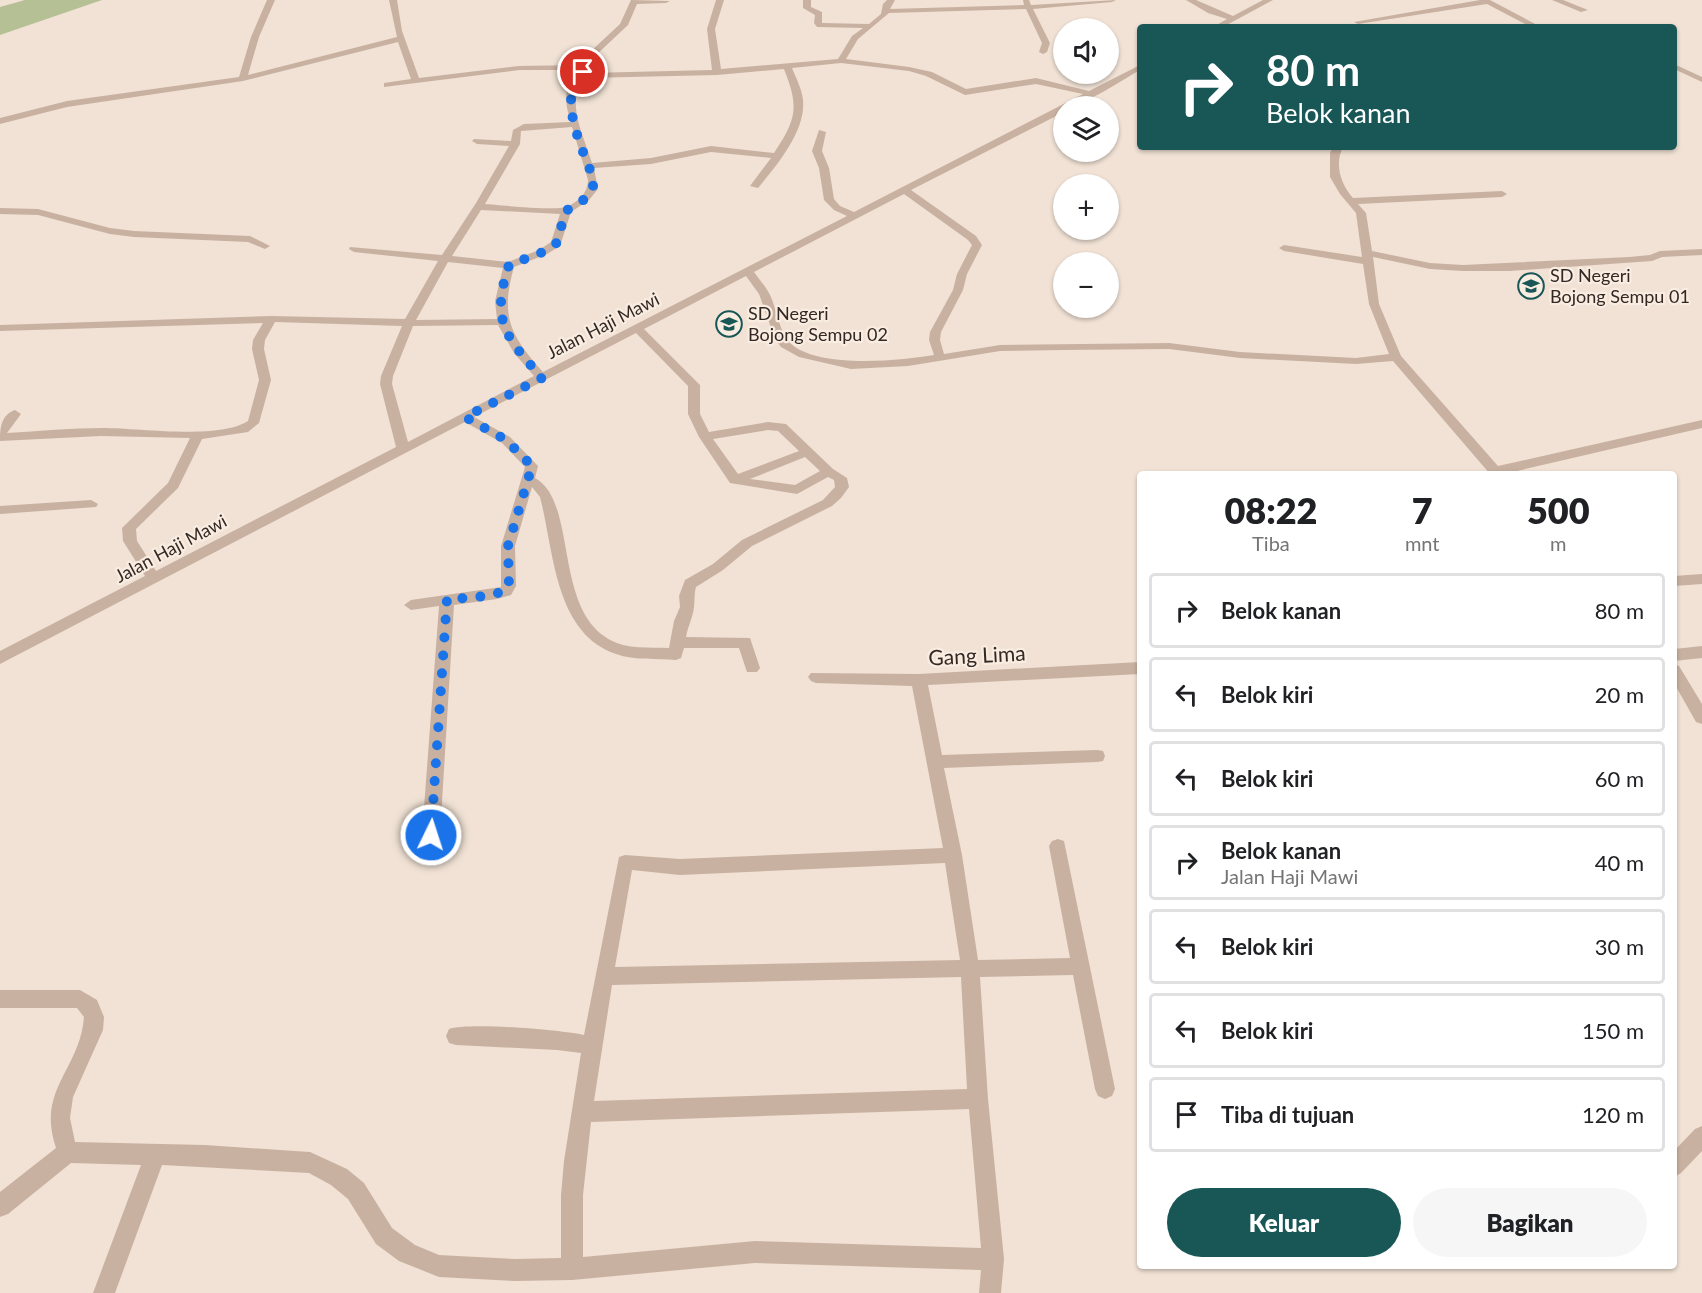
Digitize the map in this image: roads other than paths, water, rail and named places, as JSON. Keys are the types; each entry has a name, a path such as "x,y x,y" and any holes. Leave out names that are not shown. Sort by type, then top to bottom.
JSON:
{"street":[{"path":"243,79 255,37 271,0"},
{"path":"393,0 400,39 408,50 416,81"},
{"path":"717,73 711,28 720,0"},
{"path":"807,0 807,8 819,14 820,26 871,26"},
{"path":"888,12 887,4 891,0"},
{"path":"841,61 855,38 888,12 1112,0"},
{"path":"1190,0 1234,19"},
{"path":"1223,24 1269,0"},
{"path":"1556,0 1584,10"},
{"path":"354,249 445,258 470,263 509,265 543,252 556,244 566,211 592,192 594,180 570,105 573,85 600,46 625,23 634,1 666,1"},
{"path":"1358,22 1486,1 1531,24"},
{"path":"1027,3 1047,43 1044,52"},
{"path":"0,122 68,104 243,79 400,39"},
{"path":"387,85 531,67 613,73 717,73 788,68 841,61 909,69 929,74 968,93 1036,81 1053,83 1091,94"},
{"path":"754,186 777,156 796,120 800,106 798,92 788,68"},
{"path":"1677,68 1702,80"},
{"name":"Jalan Haji Mawi","path":"1087,96 1137,69"},
{"name":"Jalan Haji Mawi","path":"0,658 1053,113"},
{"path":"403,448 386,384 387,376 410,321 445,258 515,144 517,130 575,124"},
{"path":"822,132 817,151 824,168 829,200 837,208 855,216"},
{"path":"477,141 515,144"},
{"path":"588,166 651,161 711,149 777,156"},
{"path":"1336,150 1335,177 1343,192 1361,213 1374,304 1384,334 1396,357 1495,471"},
{"path":"904,190 972,238 977,246 962,274 957,293 945,312 935,335 934,346 941,360"},
{"path":"1351,201 1502,194"},
{"path":"478,207 566,211"},
{"path":"0,211 38,212 118,232 250,239 265,246"},
{"path":"1284,248 1367,257 1396,257 1421,265 1487,268 1629,260 1652,258 1660,254 1702,252"},
{"path":"509,265 502,286 501,322 520,353 542,378"},
{"path":"748,272 764,294 785,345 803,355 851,365 941,360 1000,348 1169,346 1274,357 1356,361 1396,357"},
{"path":"0,328 271,320 410,321 456,324 501,322"},
{"path":"0,435 101,432 198,435 240,431 253,423 266,373 260,361 258,349 260,340 271,320"},
{"path":"638,329 694,385 694,414 705,437 735,480 797,490 828,472"},
{"path":"0,435 15,414"},
{"path":"411,605 497,594 506,591 509,586 508,546 532,466 506,440 465,417"},
{"path":"1500,471 1702,424"},
{"path":"529,480 538,485 546,496 574,608 593,637 622,651 676,654 690,584 718,567 746,543 832,501 841,492 842,484 838,477 828,472 786,429 775,426 705,437"},
{"path":"154,579 130,541 129,528 173,485 198,435"},
{"path":"735,480 807,452"},
{"path":"0,510 91,504"},
{"path":"1677,581 1702,579"},
{"path":"431,835 447,599"},
{"path":"678,643 745,642 752,668"},
{"path":"1677,655 1702,652"},
{"name":"Gang Lima","path":"816,677 920,680 1137,668"},
{"path":"1677,674 1694,694 1702,718"},
{"path":"920,680 953,855 970,967 978,1099 993,1259 990,1293"},
{"path":"935,762 1097,756"},
{"path":"1058,846 1105,1089"},
{"path":"572,1269 572,1195 582,1112 626,862 680,867 953,855"},
{"path":"605,976 1080,966"},
{"path":"0,999 80,999 89,1003 94,1010 92,1035 63,1098 60,1131 68,1152"},
{"path":"456,1036 485,1035 568,1040 592,1047"},
{"path":"582,1112 978,1099"},
{"path":"1677,1163 1702,1136"},
{"path":"0,1206 68,1152 205,1156 310,1163 339,1177 356,1191 384,1236 407,1253 439,1266 515,1270 572,1269 755,1252 993,1259"},
{"path":"104,1293 155,1155"}],"place":[{"name":"SD Negeri Bojong Sempu 01","path":"1531,286"},
{"name":"SD Negeri Bojong Sempu 02","path":"729,324"}]}
